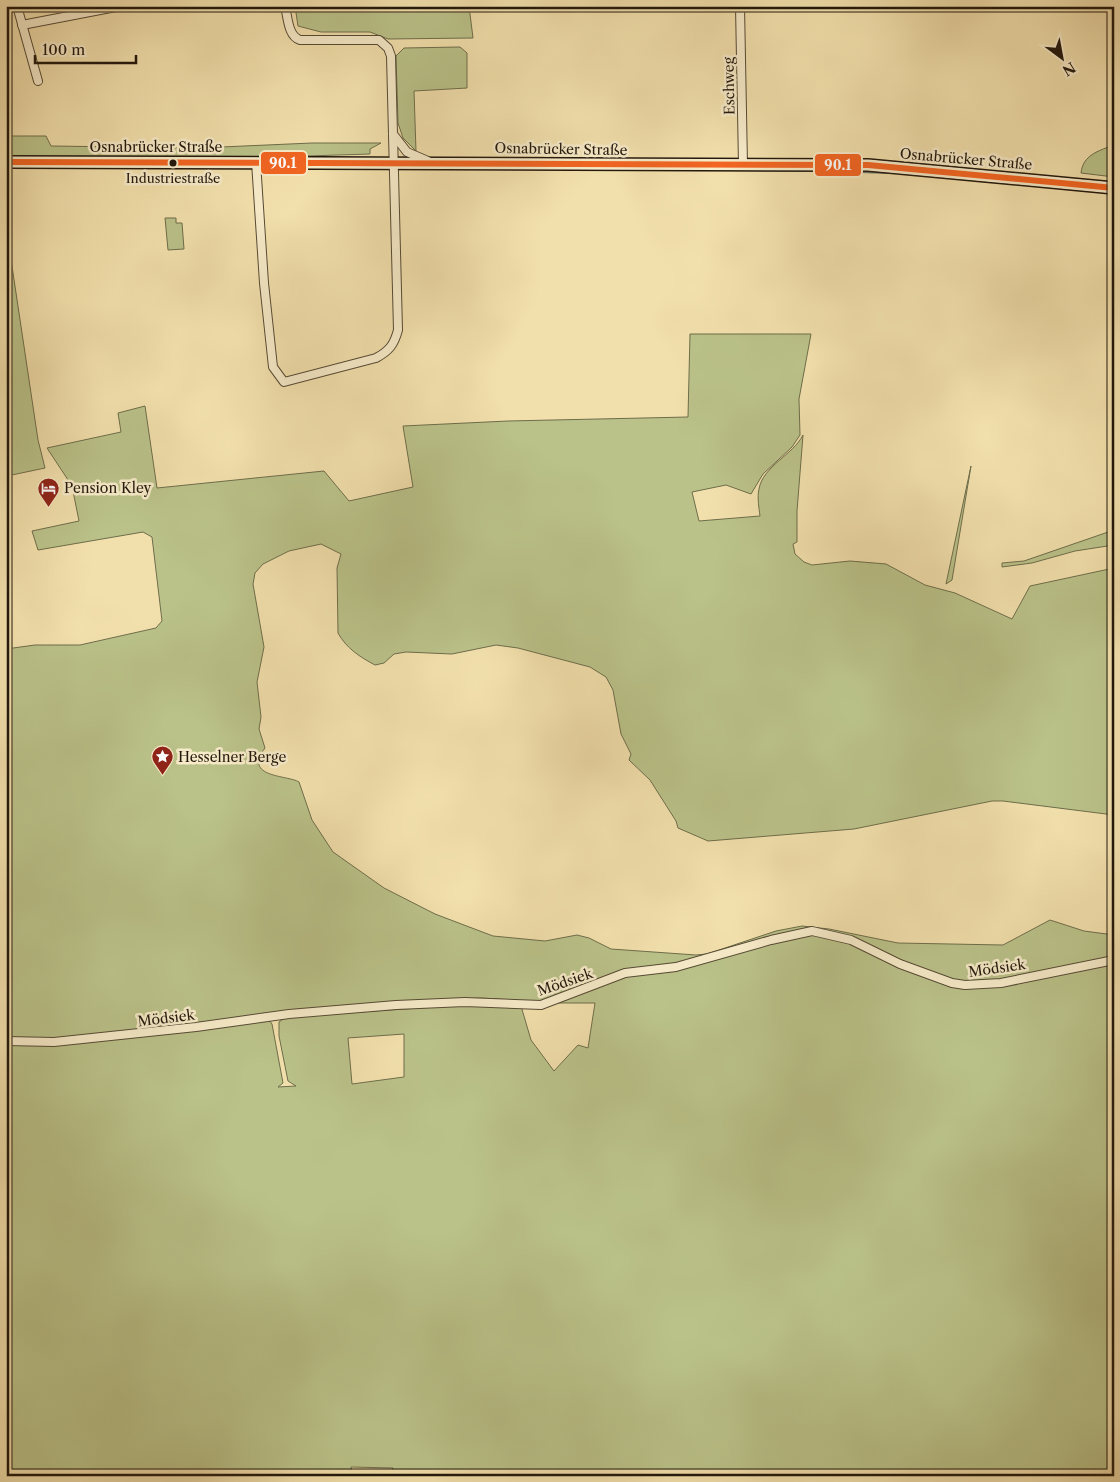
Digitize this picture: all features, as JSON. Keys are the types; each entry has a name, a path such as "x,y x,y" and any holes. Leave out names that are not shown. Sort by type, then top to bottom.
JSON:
{"main road":[{"name":"Osnabrücker Straße","path":"6,162 394,162 868,166 1114,188"}],"street":[{"path":"17,6 38,81"},
{"path":"22,25 121,6"},
{"path":"256,162 264,283 273,367 284,382 376,358 387,352 395,342 398,330 391,56 388,48 380,40 300,40 295,38 291,34 285,6"},
{"name":"Eschweg","path":"740,6 743,165"},
{"path":"393,134 407,152 433,163"},
{"name":"Mödsiek","path":"6,1041 63,1041 196,1027 289,1014 396,1006 465,1002 541,1005 624,973 676,967 771,940 812,931 851,940 900,964 952,983 965,985 1001,983 1114,960"}],"green space":[{"path":"295,6 469,6 473,38 388,39 370,32 321,32 298,26"},
{"path":"460,47 467,53 467,88 414,91 416,151 403,138 398,123 396,56 404,48"},
{"path":"6,136 46,136 51,146 199,148 312,143 381,143 370,149 370,154 212,159 6,156"},
{"path":"1114,145 1114,177 1081,173 1082,167 1092,154"},
{"path":"165,218 176,218 176,223 182,223 184,249 168,250"},
{"path":"6,226 38,440 45,468 7,476"},
{"path":"690,334 811,334 799,399 800,435 792,447 763,474 751,494 726,485 692,492 699,521 760,516 758,495 762,481 772,467 792,449 803,435 797,511 797,542 793,544 795,554 804,562 812,565 850,561 886,564 925,585 955,593 1012,619 1030,586 1114,568 1114,815 992,801 854,829 708,841 678,828 676,821 650,780 629,760 631,754 621,734 613,690 606,677 590,667 518,648 496,645 452,654 406,652 394,654 384,663 375,665 354,652 338,633 337,568 341,554 321,544 289,551 263,564 255,573 253,584 264,647 257,682 261,717 259,729 265,748 259,758 259,765 269,774 299,782 312,820 333,852 384,888 435,914 493,936 545,941 577,935 589,938 611,949 696,955 707,954 776,931 802,926 829,929 898,943 1003,945 1050,920 1084,931 1114,935 1114,1476 392,1476 393,1468 351,1467 352,1476 6,1476 6,649 35,645 80,645 156,628 162,621 152,537 143,532 38,550 32,531 79,521 72,486 47,448 121,432 118,413 145,406 157,488 324,471 349,501 413,487 403,426 508,421 688,417","holes":["482,998 539,1002 552,998 554,1003 595,1003 588,1048 578,1045 554,1071 531,1040 521,1006 449,1006 286,1017 279,1022 279,1036 288,1081 296,1086 278,1087 283,1083 272,1024 269,1020 127,1035 277,1013 397,1002","404,1034 404,1077 352,1084 348,1038"]},
{"path":"971,466 952,580 946,584"},
{"path":"1114,530 1114,545 1075,551 1032,563 1002,567 1002,563 1024,561"}],"waterway":[{"path":"264,169 279,169"},
{"path":"363,169 369,169"},
{"path":"432,169 442,169"},
{"path":"516,169 538,169"},
{"path":"575,170 611,170"},
{"path":"703,170 740,170"},
{"path":"746,170 816,171"},
{"path":"828,171 890,173"}],"transit line":[{"name":"90.1","path":"6,162 868,165 1114,188"}],"place":[{"name":"Industriestraße","path":"173,163"},
{"name":"Pension Kley","path":"48,507"},
{"name":"Hesselner Berge","path":"162,776"}]}
